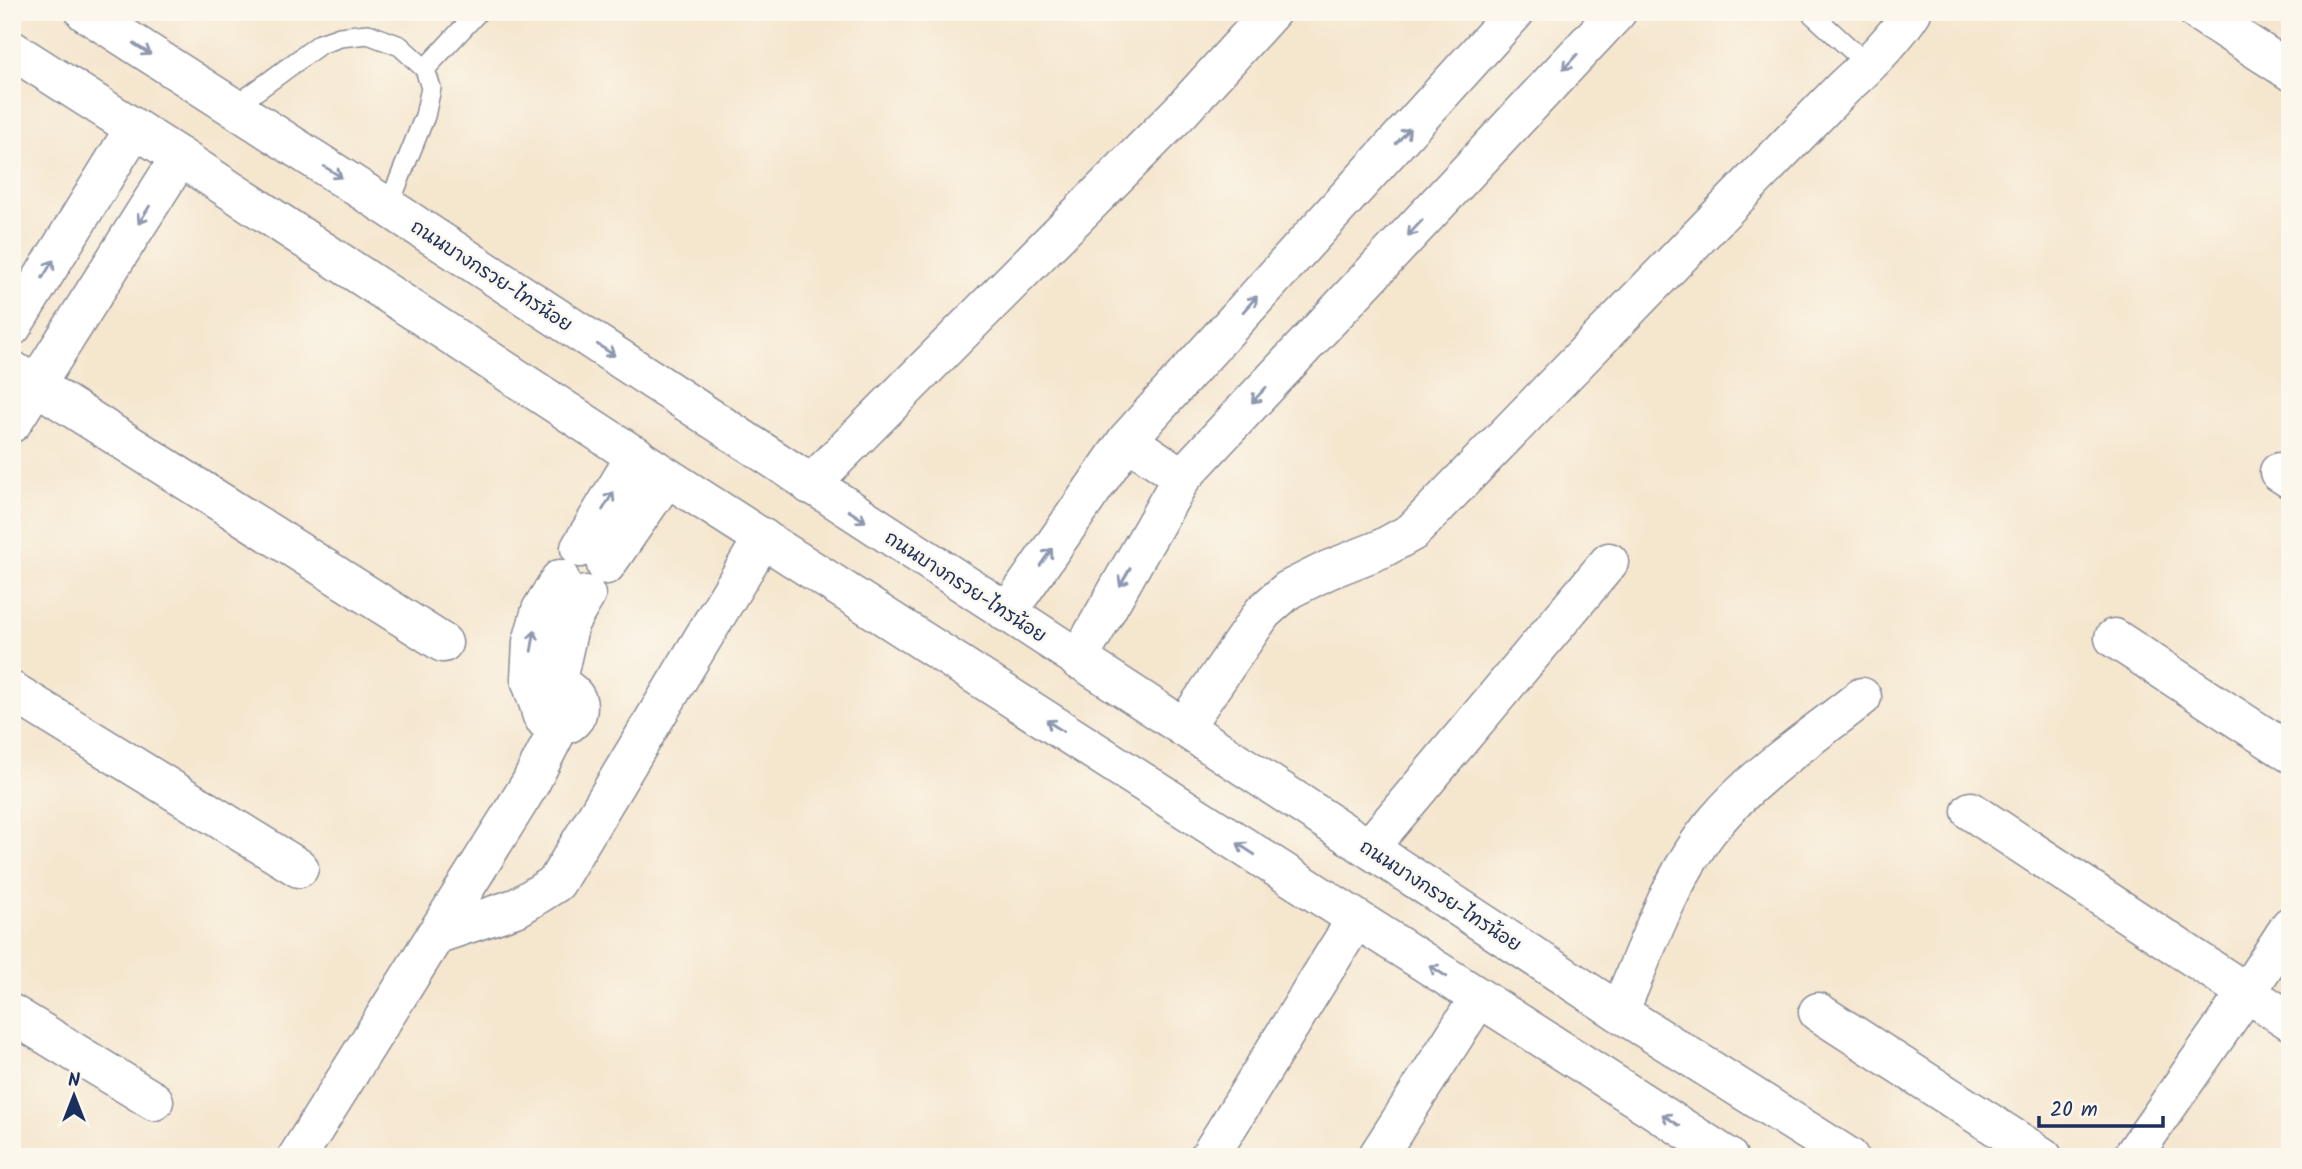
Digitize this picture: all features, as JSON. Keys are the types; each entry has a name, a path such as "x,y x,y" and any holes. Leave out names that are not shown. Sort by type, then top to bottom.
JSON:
{"street":[{"name":"ถนนบางกรวย-ไทรน้อย","path":"85,12 388,207 1619,1012 1849,1157"},
{"path":"810,485 1182,110 1271,12"},
{"path":"1007,613 1127,440 1515,12"},
{"path":"1078,660 1182,477 1616,12"},
{"path":"1184,727 1263,612 1289,590 1328,570 1381,549 1412,531 1898,34 1912,12"},
{"path":"2198,12 2290,71"},
{"path":"12,50 180,157 667,477 1728,1157"},
{"path":"12,327 134,129"},
{"path":"12,424 24,378 180,157"},
{"path":"24,378 443,643"},
{"path":"1127,440 1182,477"},
{"path":"583,572 636,455"},
{"path":"297,1157 530,784 552,707 530,679 531,642 541,610 583,572 667,477"},
{"path":"435,935 518,907 556,883 763,538"},
{"path":"1369,848 1609,562"},
{"path":"2114,638 2290,753"},
{"path":"12,691 299,868"},
{"path":"1619,1012 1681,871 1714,822 1749,787 1861,697"},
{"path":"1970,811 2290,1021"},
{"path":"1209,1157 1356,919"},
{"path":"2133,1157 2290,926"},
{"path":"1377,1157 1479,998"},
{"path":"1818,1012 2043,1157"},
{"path":"12,1014 154,1101"}],"lane":[{"path":"425,69 478,12"},
{"path":"1810,12 1868,65"},
{"path":"233,108 320,44 340,37 368,34 400,46 425,69 430,88 425,116 388,207"}]}
